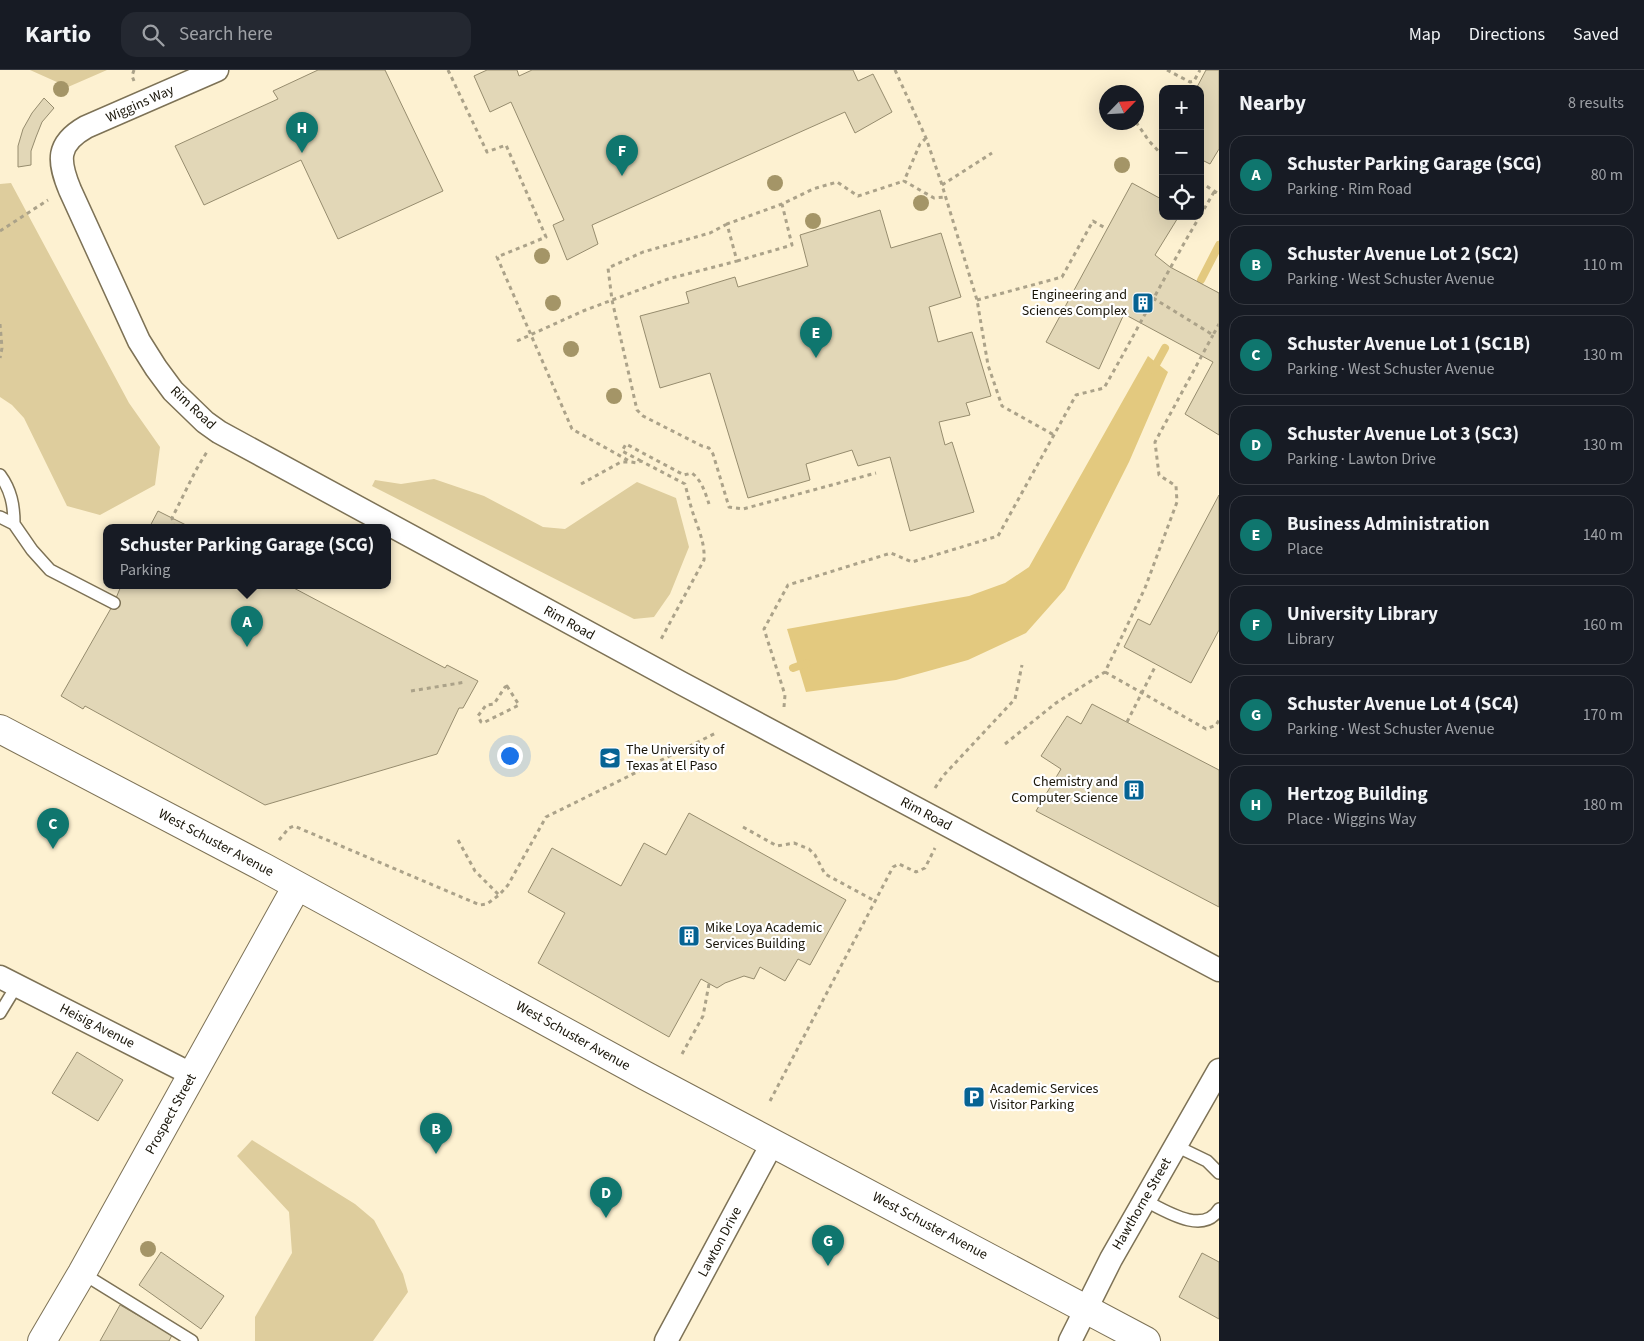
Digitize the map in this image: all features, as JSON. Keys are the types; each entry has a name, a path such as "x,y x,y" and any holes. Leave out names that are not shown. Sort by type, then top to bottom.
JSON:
{"main road":[{"name":"West Schuster Avenue","path":"0,729 297,886 646,1076 1146,1341"},
{"name":"Prospect Street","path":"42,1341 193,1075 297,886"}],"street":[{"name":"Wiggins Way","path":"66,143 73,135 86,128 217,70"},
{"name":"Rim Road","path":"66,143 61,160 63,172 140,341 156,368 173,391 188,407 212,427 389,524"},
{"name":"Rim Road","path":"391,525 672,679 1219,970"},
{"name":"Heisig Avenue","path":"8,981 193,1075"},
{"name":"Hawthorne Street","path":"1070,1341 1105,1270 1219,1070"},
{"name":"Lawton Drive","path":"666,1341 773,1142"}],"lane":[{"path":"0,475 14,504 14,524"},
{"path":"0,517 14,524 36,555 50,570 114,603"},
{"path":"0,1013 8,981"},
{"path":"1176,1146 1207,1162 1219,1173"},
{"path":"1144,1200 1178,1217 1191,1220 1200,1221 1208,1219 1219,1209"},
{"path":"82,1273 192,1341"}],"path":[{"path":"134,70 132,76 135,81"},
{"path":"448,70 487,152 506,145 546,237 497,257 572,429 632,462 637,464 641,461"},
{"path":"895,70 926,138 942,185 976,300 988,365 1002,406 1054,435"},
{"path":"1167,70 1190,82 1194,81 1200,70"},
{"path":"1141,130 1159,152"},
{"path":"904,182 920,144 926,138"},
{"path":"942,185 992,153"},
{"path":"876,473 743,509 729,507 713,454 709,448 643,416 637,410 612,300 608,268 643,252 710,233 727,224 782,204 813,188 837,182 858,196 904,182 934,198 945,197"},
{"path":"1204,185 1219,194"},
{"path":"1204,209 1214,192"},
{"path":"0,231 48,200"},
{"path":"517,340 583,311 668,279 792,245 782,204"},
{"path":"976,300 1062,277 1093,220 1107,228"},
{"path":"784,708 785,695 764,629 788,585 891,553 912,562 998,536 1076,394 1104,388 1198,220"},
{"path":"727,224 737,261"},
{"path":"1153,298 1213,335"},
{"path":"0,324 2,348 0,358"},
{"path":"1005,744 1056,703 1106,672 1145,588 1177,502 1176,486 1160,475 1155,442 1219,324"},
{"path":"660,642 704,560 705,552 685,484 622,451 626,444 684,475 692,473 697,477 702,486 709,504"},
{"path":"173,524 172,518 208,450"},
{"path":"581,484 621,462 632,462"},
{"path":"935,788 943,776 1015,699 1022,665"},
{"path":"1127,722 1156,665"},
{"path":"1106,672 1206,729 1216,726 1219,720"},
{"path":"412,691 466,682"},
{"path":"507,686 519,705 484,723 481,722 478,716 486,705 494,704 507,686"},
{"path":"279,840 289,828 294,826 480,905 487,904 508,885 546,817 716,733"},
{"path":"743,827 777,846 794,843 809,848 826,874 875,901"},
{"path":"458,840 475,872 499,895"},
{"path":"770,1101 893,867 900,864 916,872 925,868 935,848"},
{"path":"682,1054 703,1016 709,984"}],"shaded area":[{"path":"30,70 107,70 68,87"},
{"path":"11,183 129,403 160,447 155,485 100,515 67,506 24,418 12,405 0,397 0,184"},
{"path":"1148,356 1168,372 1129,462 1065,589 1026,633 968,660 896,680 806,692 787,629 969,596 1005,583 1029,567"},
{"path":"434,479 484,496 543,527 565,529 637,482 676,498 689,547 670,594 654,617 634,619 372,486 375,480 401,484"},
{"path":"252,1140 355,1204 374,1220 403,1274 408,1292 373,1341 255,1341 255,1317 292,1253 289,1212 237,1156"}],"building":[{"path":"318,70 385,70 443,191 338,239 301,160 204,205 175,146 278,99 273,91"},
{"path":"487,70 517,70 519,76 532,70 853,70 858,81 873,74 892,112 855,133 845,112 592,225 598,244 567,260 553,225 564,220 511,102 490,112 474,76"},
{"path":"1206,70 1219,70 1219,149 1210,164 1204,161 1204,85 1198,85"},
{"path":"44,98 54,108 42,122 31,151 31,165 18,167 18,146 23,129 32,113"},
{"name":"Engineering and Sciences Complex","path":"1132,183 1159,198 1159,220 1177,220 1155,255 1170,267 1219,293 1219,435 1185,414 1213,362 1124,314 1099,369 1046,342"},
{"path":"880,210 891,248 941,233 961,297 929,307 938,342 972,332 991,396 966,403 970,415 939,422 945,445 952,442 974,512 910,531 890,457 858,466 852,450 806,464 810,480 748,498 710,373 660,388 640,316 689,303 686,292 735,277 738,287 808,266 800,235"},
{"path":"1219,495 1219,630 1191,683 1124,647 1138,619 1150,625"},
{"path":"158,511 184,524 151,524"},
{"path":"120,589 296,589 445,668 447,665 478,681 463,708 459,708 437,754 265,805 85,706 83,709 61,696 114,603"},
{"name":"Chemistry and Computer Science","path":"1092,704 1219,770 1219,907 1036,811 1061,769 1041,756 1067,716 1081,724"},
{"name":"Mike Loya Academic Services Building","path":"689,813 846,900 810,965 798,959 785,981 760,967 754,979 744,976 717,988 701,979 669,1037 538,963 565,913 528,892 552,848 621,886 644,843 666,855"},
{"path":"77,1052 123,1080 98,1121 52,1093"},
{"path":"161,1252 224,1296 201,1329 139,1285"},
{"path":"1202,1253 1219,1262 1219,1319 1179,1297"},
{"path":"120,1305 172,1335 169,1341 100,1341"}],"waterway":[{"path":"1201,280 1219,245"},
{"path":"1153,370 1165,348"},
{"path":"793,668 807,663"}],"place":[{"name":"Hertzog Building","path":"302,153"},
{"name":"University Library","path":"622,176"},
{"name":"Engineering and Sciences Complex","path":"1143,303"},
{"name":"Business Administration","path":"816,358"},
{"name":"Schuster Parking Garage (SCG)","path":"247,647"},
{"name":"The University of Texas at El Paso","path":"610,758"},
{"name":"Chemistry and Computer Science","path":"1134,790"},
{"name":"Schuster Avenue Lot 1 (SC1B)","path":"53,849"},
{"name":"Mike Loya Academic Services Building","path":"689,936"},
{"name":"Academic Services Visitor Parking","path":"974,1097"},
{"name":"Schuster Avenue Lot 2 (SC2)","path":"436,1154"},
{"name":"Schuster Avenue Lot 3 (SC3)","path":"606,1218"},
{"name":"Schuster Avenue Lot 4 (SC4)","path":"828,1266"}]}
